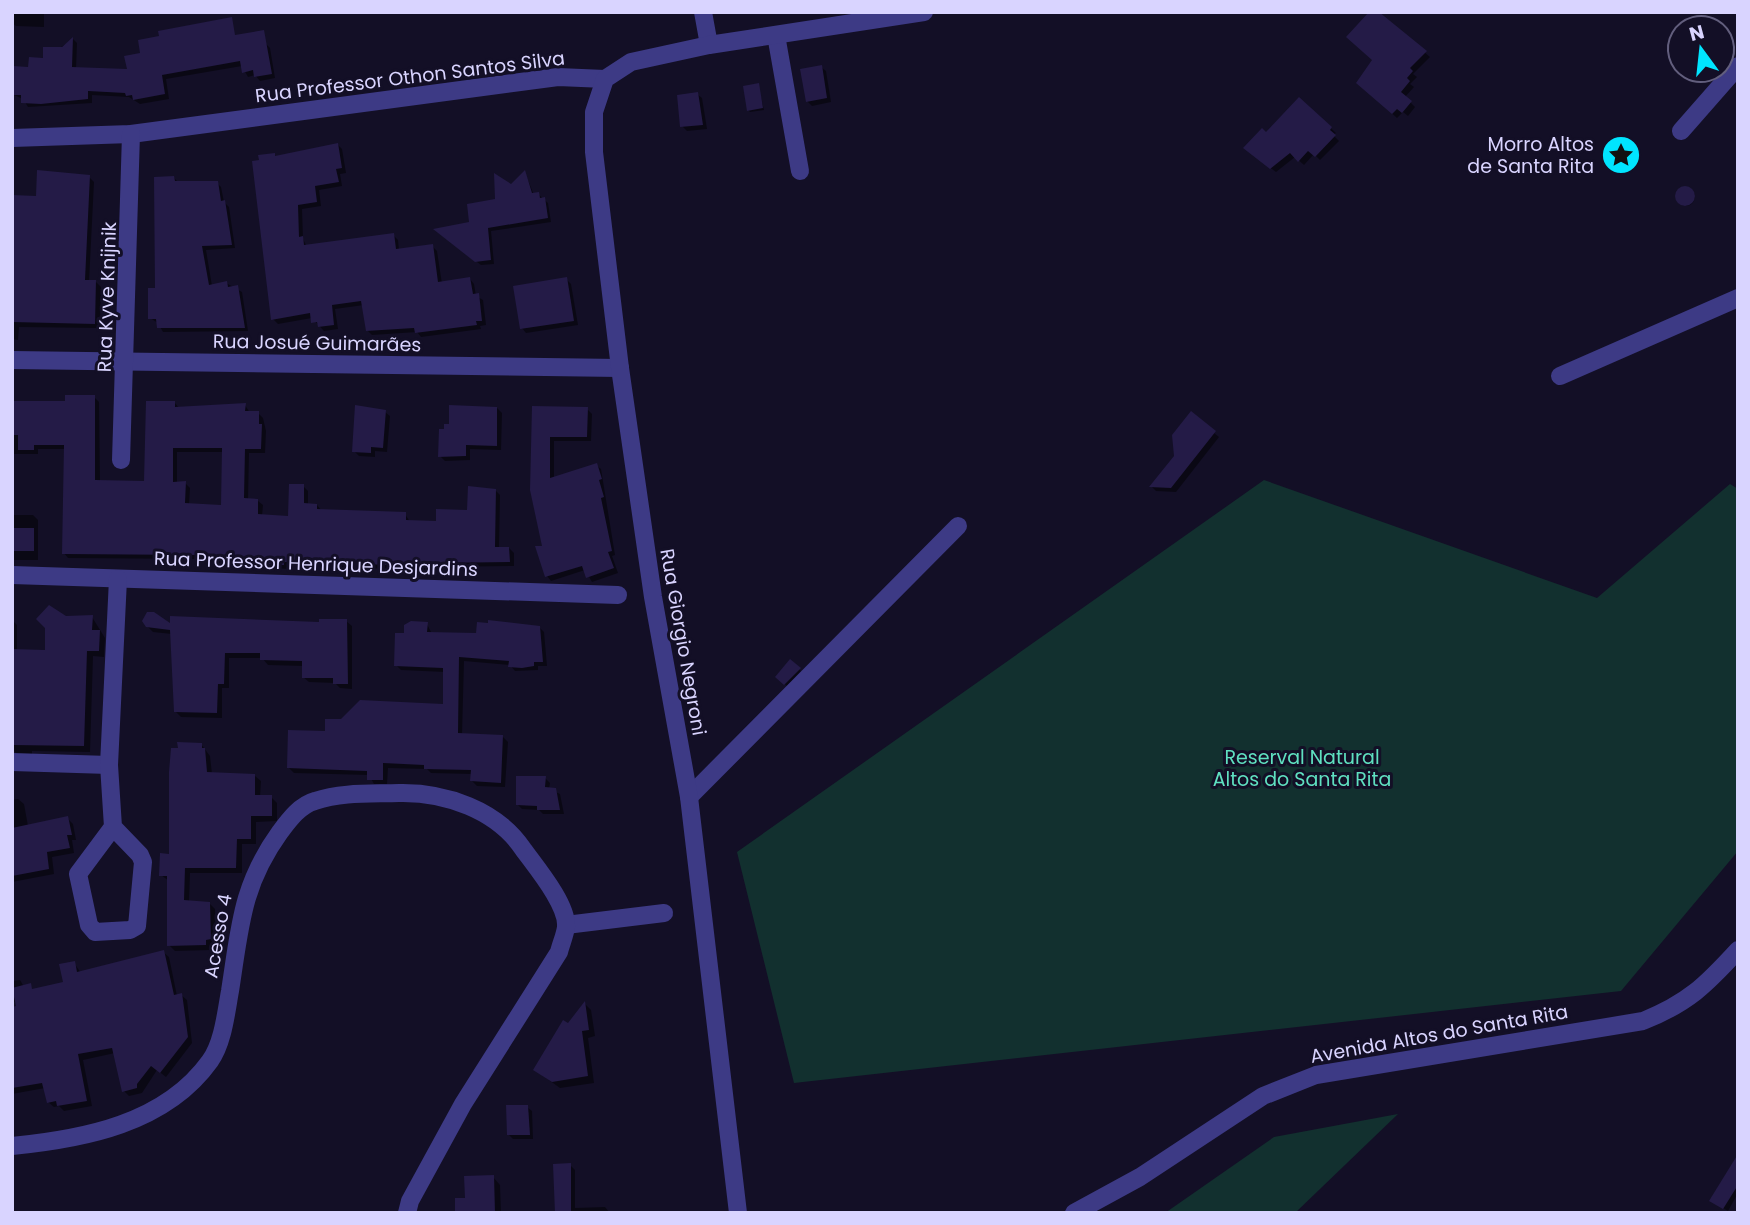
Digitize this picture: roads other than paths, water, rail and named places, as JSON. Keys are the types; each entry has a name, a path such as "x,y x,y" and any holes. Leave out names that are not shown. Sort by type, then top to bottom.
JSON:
{"street":[{"path":"703,12 709,45"},
{"path":"605,79 631,62 709,45 889,15 924,12"},
{"path":"776,35 800,171"},
{"path":"1681,131 1738,66"},
{"name":"Rua Professor Othon Santos Silva","path":"12,138 131,134 558,77 605,79"},
{"name":"Rua Giorgio Negroni","path":"605,79 594,112 594,152 620,368 653,597 690,797 738,1213"},
{"name":"Rua Kyve Knijnik","path":"121,460 131,134"},
{"path":"1560,376 1738,298"},
{"name":"Rua Josué Guimarães","path":"12,360 620,368"},
{"path":"690,797 958,526"},
{"name":"Rua Professor Henrique Desjardins","path":"12,575 618,596"},
{"path":"113,827 142,858 138,922 130,930 95,932 89,925 78,874 113,827 110,765 118,579"},
{"path":"12,762 110,765"},
{"name":"Acesso 4","path":"12,1146 48,1143 111,1128 149,1114 171,1099 211,1060 227,1010 244,899 254,874 291,818 312,801 341,795 411,793 479,810 500,822 520,845 558,901 566,925"},
{"path":"407,1213 410,1201 463,1104 559,952 566,925 664,913"},
{"name":"Avenida Altos do Santa Rita","path":"1074,1213 1140,1177 1263,1096 1316,1075 1643,1021 1677,1007 1706,984 1738,950"}],"place":[{"name":"Morro Altos de Santa Rita","path":"1621,155"}],"park label":[{"name":"Reserval Natural Altos do Santa Rita","path":"1302,768"}]}
